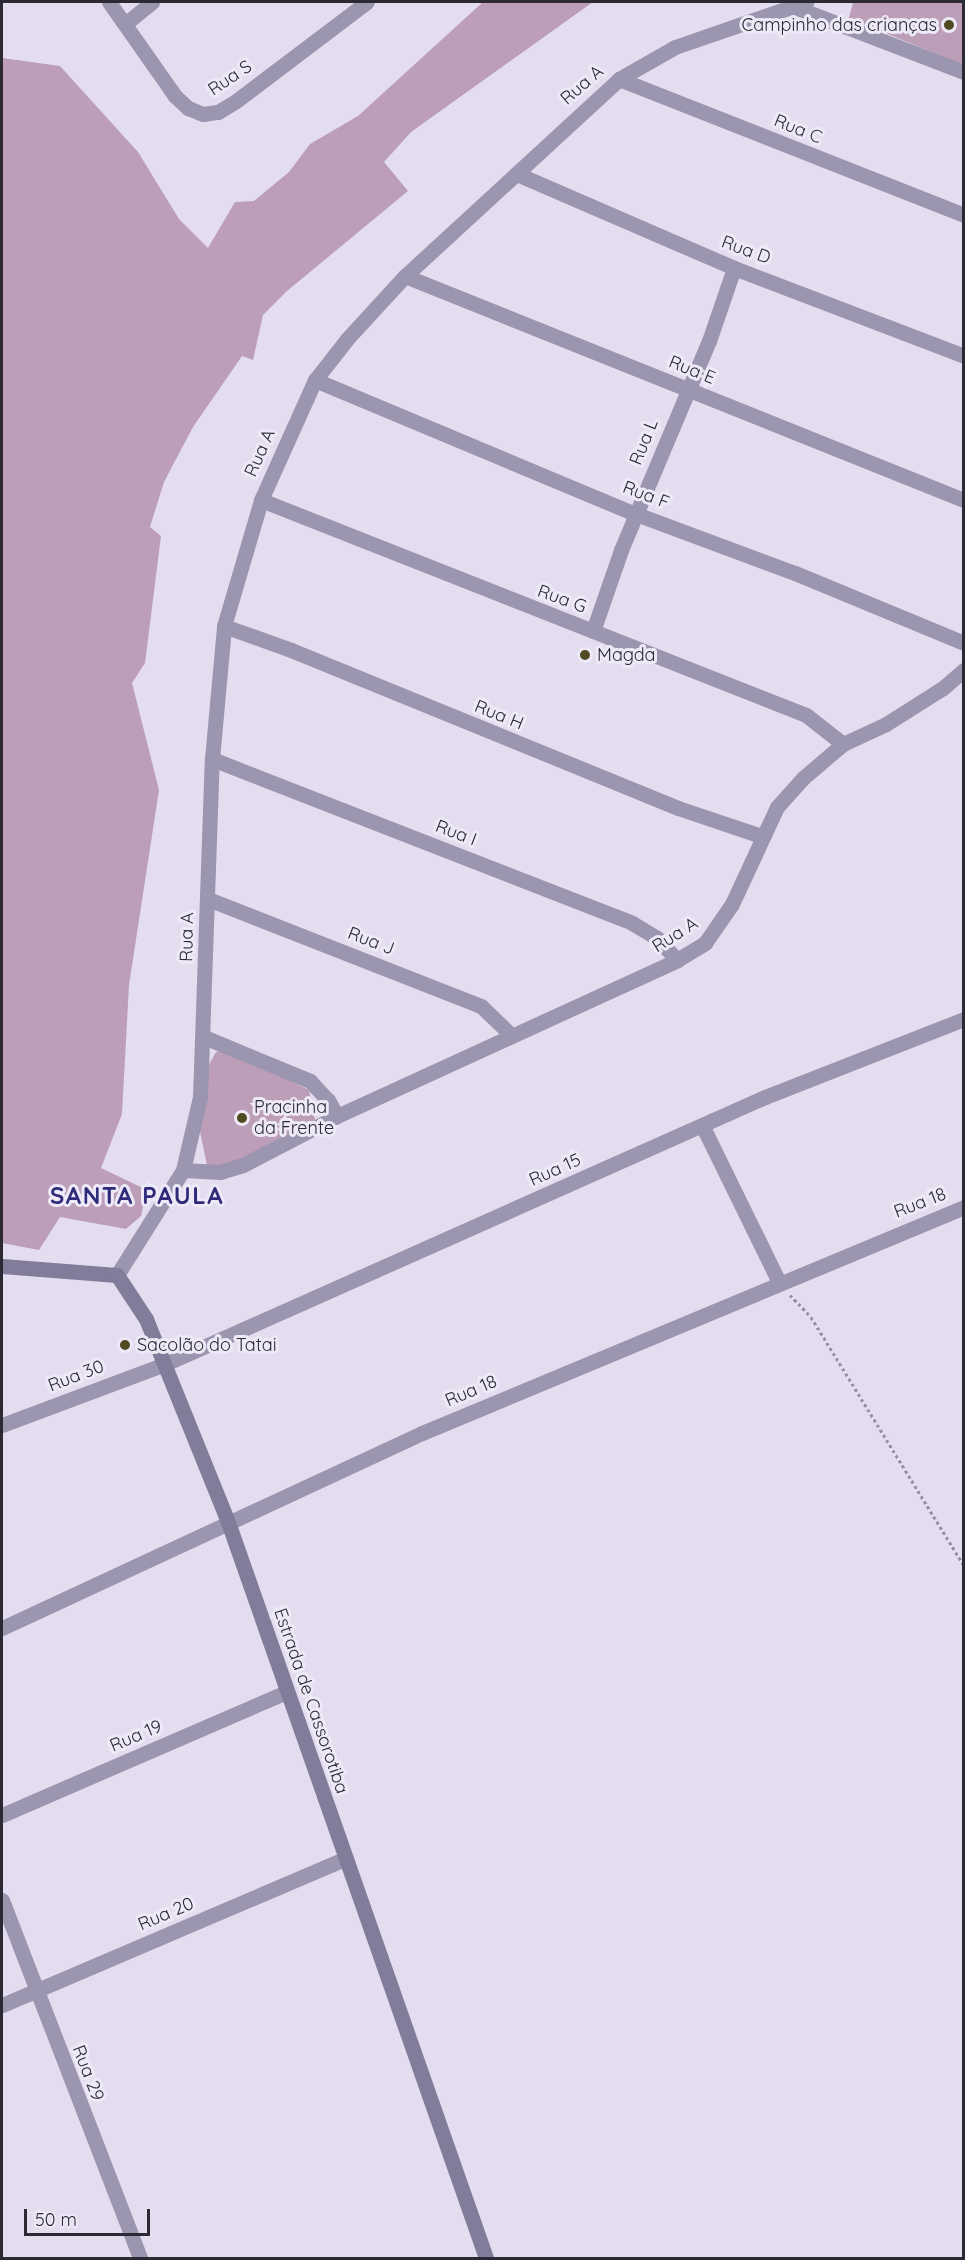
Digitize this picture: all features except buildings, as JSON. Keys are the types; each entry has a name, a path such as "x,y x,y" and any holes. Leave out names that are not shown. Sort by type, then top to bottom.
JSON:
{"main road":[{"path":"2,1266 117,1275"},
{"name":"Estrada de Cassorotiba","path":"117,1275 137,1300 228,1522 486,2259"}],"street":[{"name":"Rua S","path":"109,2 175,96 188,108 203,114 218,112 236,101 367,2"},
{"path":"125,24 152,2"},
{"path":"799,4 963,72"},
{"name":"Rua A","path":"117,1275 183,1170 200,1097 204,1037 212,759 224,626 261,500 315,380 405,276 619,79 675,47 799,4"},
{"name":"Rua C","path":"619,79 963,215"},
{"name":"Rua D","path":"518,174 734,268 963,356"},
{"name":"Rua L","path":"593,631 686,388 709,341 734,268"},
{"name":"Rua E","path":"405,276 963,500"},
{"name":"Rua F","path":"315,380 636,514 795,573 963,643"},
{"name":"Rua G","path":"261,500 806,715 843,744"},
{"name":"Rua H","path":"224,626 291,650 678,808 761,836"},
{"name":"Rua A","path":"183,1170 220,1172 243,1165 337,1116 677,960 705,943 719,928 761,836 783,799 843,744 886,724 943,688 963,670"},
{"name":"Rua I","path":"212,759 646,929 677,960"},
{"name":"Rua J","path":"208,899 481,1006 511,1035"},
{"name":"Rua 15","path":"165,1364 703,1127 765,1097 963,1019"},
{"path":"204,1037 310,1081 328,1100 337,1116"},
{"path":"703,1127 779,1282"},
{"name":"Rua 18","path":"2,1628 422,1433 963,1207"},
{"name":"Rua 30","path":"2,1425 165,1364"},
{"name":"Rua 19","path":"2,1815 286,1692"},
{"name":"Rua 20","path":"2,2004 36,1992 346,1858"},
{"name":"Rua 29","path":"2,1900 140,2259"}],"path":[{"path":"779,1282 811,1317 963,1566"}],"shaded area":[{"path":"483,2 593,2 411,132 384,162 408,191 287,291 263,315 253,360 242,356 193,427 164,482 150,527 161,536 145,663 132,683 159,790 129,985 122,1114 101,1168 147,1190 141,1216 126,1229 60,1217 39,1250 2,1243 2,58 60,66 138,152 179,219 208,248 235,202 254,201 289,172 310,144 358,116"},
{"path":"853,2 963,2 963,65 849,18"},
{"name":"Pracinha da Frente","path":"227,1049 309,1090 315,1120 224,1169 207,1165 200,1132 206,1070 216,1052"}],"place":[{"name":"Campinho das crianças","path":"949,25"},
{"name":"Magda","path":"585,655"},
{"name":"Pracinha da Frente","path":"242,1118"},
{"name":"Sacolão do Tatai","path":"125,1345"}],"district":[{"name":"SANTA PAULA","path":"137,1196"}]}
